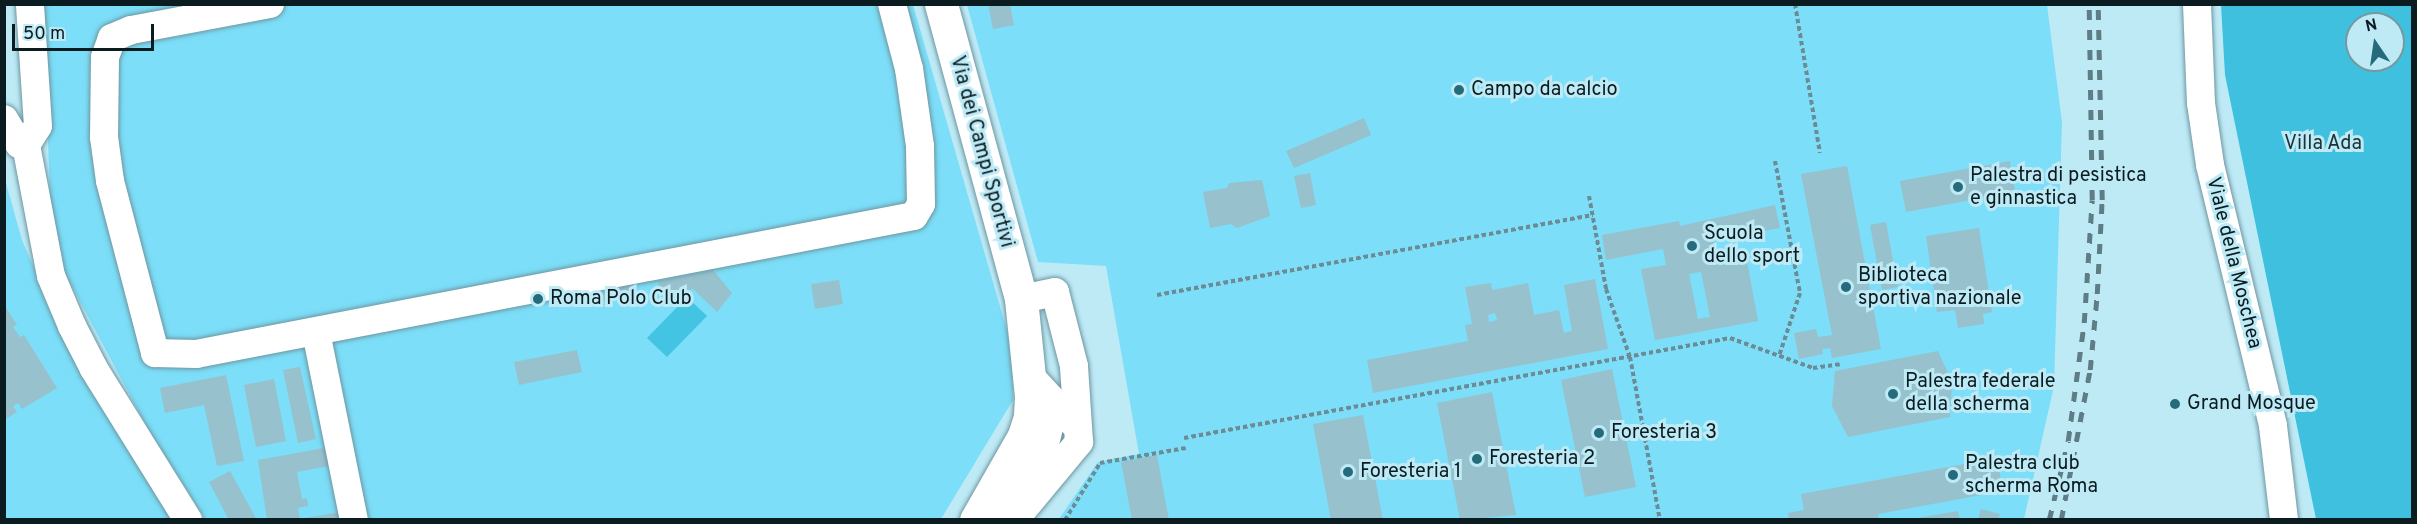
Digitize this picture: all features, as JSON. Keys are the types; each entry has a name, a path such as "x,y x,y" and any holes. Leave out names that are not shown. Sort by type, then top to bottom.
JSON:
{"main road":[{"name":"Via dei Campi Sportivi","path":"941,4 1021,299 1059,402 1044,442 1007,519"},
{"name":"Via dei Campi Sportivi","path":"976,519 1024,436 1030,417 1059,402"}],"street":[{"path":"30,4 38,126 26,145 51,276 72,326 94,369 188,519"},
{"path":"270,4 131,30 112,38 105,57 107,159 117,213 155,352 196,354 316,332 316,329 914,216 921,204 920,146 909,69 892,4"},
{"name":"Viale della Moschea","path":"2198,4 2201,103 2210,165 2275,437 2284,519"},
{"path":"4,119 18,144 26,145"},
{"path":"1015,519 1070,456 1078,442 1059,402 1074,366 1055,292 1021,299"},
{"path":"316,332 354,519"}],"path":[{"path":"1795,4 1820,153"},
{"path":"1775,161 1800,293 1779,356"},
{"path":"1589,196 1606,289 1630,357 1660,519"},
{"path":"1157,295 1593,215"},
{"path":"1184,438 1730,338 1813,368 1840,364"},
{"path":"1065,519 1100,463 1186,448"}],"shaded area":[{"name":"Roma Polo Club","path":"43,5 913,5 1012,348 1013,400 941,519 205,519 148,429 52,249"},
{"path":"967,5 2047,5 2062,122 2054,386 2024,519 1059,519 1098,462 1139,454 1106,266 1038,262"},
{"path":"4,176 22,240 77,367 174,519 5,519"},
{"path":"687,297 707,316 667,357 647,338"}],"green space":[{"name":"Villa Ada","path":"2221,5 2412,5 2412,519 2316,519 2225,75"}],"building":[{"path":"988,4 1010,4 1014,25 993,29"},
{"path":"1364,118 1371,135 1294,168 1286,151"},
{"name":"Palestra di pesistica e ginnastica","path":"2010,161 2015,192 1906,212 1900,181"},
{"name":"Biblioteca sportiva nazionale","path":"1847,166 1881,349 1832,358 1830,348 1822,349 1823,354 1799,359 1794,333 1816,329 1818,337 1832,335 1801,174"},
{"path":"1310,173 1316,205 1301,208 1294,176"},
{"path":"1262,180 1270,216 1237,228 1231,224 1210,228 1203,192 1227,188 1229,183"},
{"path":"1775,205 1780,228 1714,240 1717,256 1745,250 1758,321 1655,340 1641,269 1666,265 1663,249 1606,260 1602,235 1679,221 1680,226","holes":["1701,272 1710,317 1698,319 1689,274"]},
{"path":"1886,222 1898,287 1882,290 1870,225"},
{"path":"1979,228 1992,312 1983,314 1984,324 1958,328 1955,310 1937,312 1926,236"},
{"path":"713,270 732,293 717,312 693,289 662,296 658,281"},
{"path":"1595,279 1608,349 1373,393 1367,360 1468,341 1465,325 1472,324 1465,287 1491,283 1492,290 1528,283 1534,315 1559,310 1564,333 1572,331 1564,285","holes":["1495,313 1497,320 1489,322 1488,315"]},
{"path":"839,280 843,304 815,309 811,284"},
{"path":"630,284 633,294 604,302 602,293"},
{"path":"4,304 17,325 13,327 20,337 24,335 57,388 22,409 18,403 13,406 17,412 4,420"},
{"path":"577,350 582,372 519,385 514,362"},
{"name":"Palestra federale della scherma","path":"1938,351 1952,382 1950,417 1848,437 1832,406 1835,371"},
{"path":"300,367 316,439 298,443 283,370"},
{"name":"Foresteria 3","path":"1612,369 1636,487 1585,497 1561,380"},
{"path":"226,375 244,461 217,466 204,405 165,413 160,388"},
{"path":"274,379 286,441 256,447 244,385"},
{"name":"Foresteria 2","path":"1492,392 1516,515 1460,520 1437,403"},
{"name":"Foresteria 1","path":"1363,415 1383,520 1331,520 1313,424"},
{"path":"335,446 339,464 297,472 302,499 307,498 308,506 298,508 300,520 267,520 258,460"},
{"path":"1157,455 1169,520 1132,520 1121,462"},
{"name":"Palestra club scherma Roma","path":"1997,458 2003,491 1878,514 1879,520 1789,520 1788,513 1804,510 1801,494"},
{"path":"230,471 257,520 229,520 209,482"},
{"path":"1981,509 2000,514 1998,520 1978,520"},
{"path":"347,511 348,520 305,520 305,518"},
{"path":"1958,511 1960,520 1917,520 1917,518"}],"railway":[{"path":"2049,520 2068,441 2084,323 2092,200 2089,4"},
{"path":"2061,520 2090,370 2097,294 2102,200 2098,4"}],"place":[{"name":"Campo da calcio","path":"1459,90"},
{"name":"Palestra di pesistica e ginnastica","path":"1958,187"},
{"name":"Scuola dello sport","path":"1692,246"},
{"name":"Biblioteca sportiva nazionale","path":"1846,287"},
{"name":"Roma Polo Club","path":"538,299"},
{"name":"Palestra federale della scherma","path":"1893,394"},
{"name":"Grand Mosque","path":"2175,404"},
{"name":"Foresteria 3","path":"1599,433"},
{"name":"Foresteria 2","path":"1477,459"},
{"name":"Foresteria 1","path":"1348,472"},
{"name":"Palestra club scherma Roma","path":"1953,475"}]}
